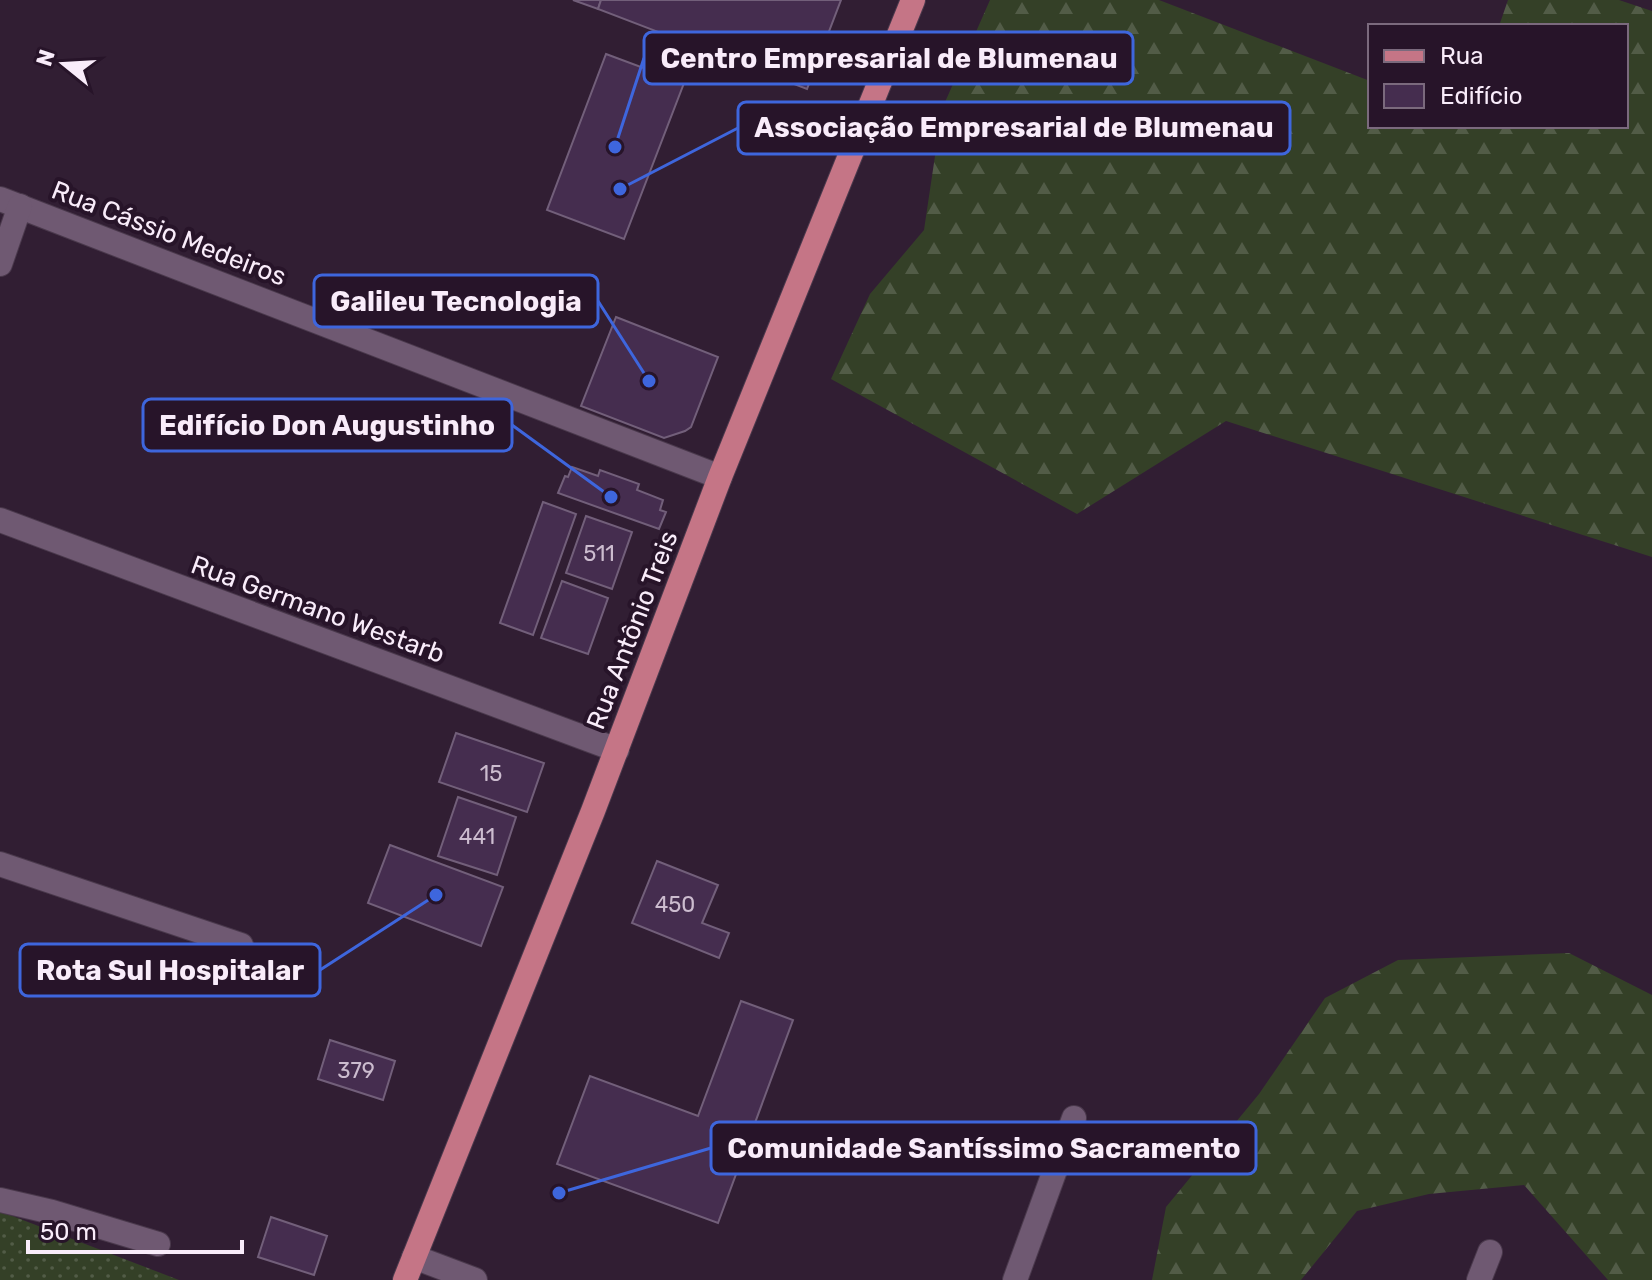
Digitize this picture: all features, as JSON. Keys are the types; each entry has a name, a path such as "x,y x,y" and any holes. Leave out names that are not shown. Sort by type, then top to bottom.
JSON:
{"main road":[{"name":"Rua Antônio Treis","path":"409,1269 617,750 720,477 913,0"}],"street":[{"name":"Rua Cássio Medeiros","path":"10,202 720,477"},
{"path":"0,264 10,202"},
{"name":"Rua Germano Westarb","path":"0,520 617,750"},
{"path":"0,864 241,945"},
{"path":"1015,1280 1074,1118"},
{"path":"0,1200 158,1244"},
{"path":"1479,1280 1490,1252"},
{"path":"409,1269 475,1280"}],"green space":[{"path":"990,0 1159,0 1368,80 1368,128 1628,128 1628,24 1500,24 1508,0 1619,0 1652,11 1652,557 1226,421 1077,514 831,379 870,294 924,230 942,109"},
{"path":"1569,953 1652,995 1652,1280 1608,1280 1524,1185 1429,1194 1357,1211 1301,1280 1152,1280 1166,1207 1259,1094 1325,998 1398,960"},
{"path":"2,1212 179,1280 0,1280"}],"building":[{"path":"573,0 601,0 598,9"},
{"path":"601,0 841,0 807,89 598,9"},
{"path":"606,54 684,83 624,239 547,210"},
{"path":"616,317 718,357 691,427 685,431 664,438 581,406"},
{"path":"572,467 598,476 600,470 639,484 637,490 663,500 660,510 666,512 659,529 558,493"},
{"path":"543,502 576,514 533,635 500,623"},
{"path":"586,516 632,532 612,589 566,573"},
{"path":"562,581 608,598 588,654 541,638"},
{"path":"456,733 544,763 527,812 439,782"},
{"path":"458,797 516,817 497,875 438,856"},
{"path":"390,845 503,887 481,946 368,903"},
{"path":"657,861 718,885 702,923 729,933 719,958 632,923"},
{"path":"741,1001 793,1020 718,1223 557,1164 590,1076 698,1116"},
{"path":"330,1040 395,1061 383,1100 318,1079"},
{"path":"271,1217 327,1236 314,1275 258,1257"}],"place":[{"name":"Centro Empresarial de Blumenau","path":"615,147"},
{"name":"Associação Empresarial de Blumenau","path":"620,189"},
{"name":"Galileu Tecnologia","path":"649,381"},
{"name":"Edifício Don Augustinho","path":"611,497"},
{"name":"Rota Sul Hospitalar","path":"436,895"},
{"name":"Comunidade Santíssimo Sacramento","path":"559,1193"}]}
